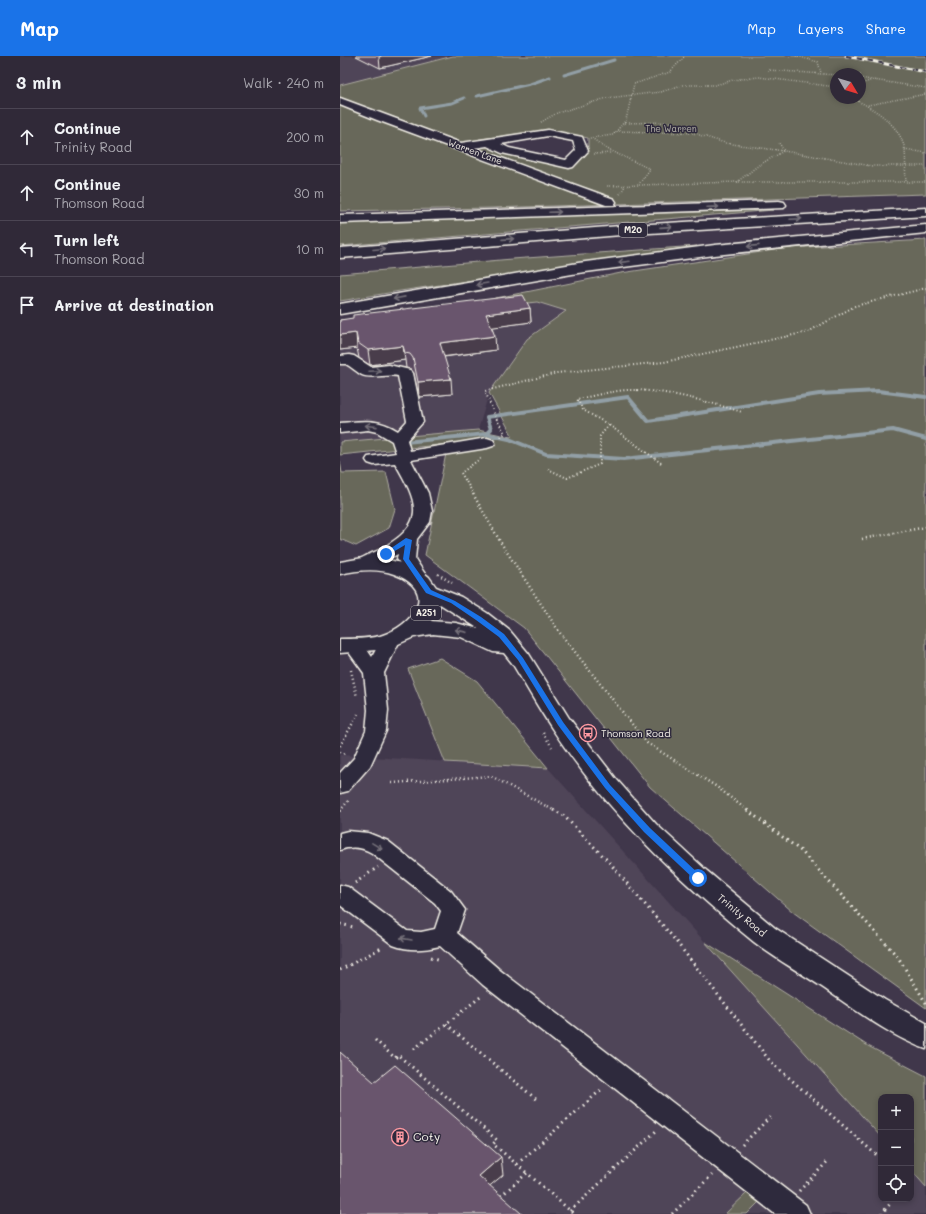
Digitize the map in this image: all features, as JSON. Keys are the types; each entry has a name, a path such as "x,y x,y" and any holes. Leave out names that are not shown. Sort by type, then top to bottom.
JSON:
{"main road":[{"path":"809,205 926,202"},
{"name":"M20","path":"340,219 793,205"},
{"name":"M20","path":"340,253 450,243 737,222 926,212"},
{"name":"M20","path":"340,264 454,254 667,239 825,229 926,225"},
{"path":"340,309 578,268 715,250 926,229"},
{"name":"Trinity Road","path":"341,567 364,564 383,564 398,568 479,618 502,636 521,659 560,723 608,786 647,830 698,878 772,939 875,1008 926,1038"},
{"name":"Trinity Road","path":"399,635 423,618 429,607 423,584"},
{"name":"Trinity Road","path":"348,652 425,627 442,627 460,630 486,638 521,659"}],"street":[{"name":"Warren Lane","path":"340,101 381,118 610,202"},
{"path":"460,147 487,142 548,133 578,138 582,151 569,164 506,151 487,142"},
{"path":"340,360 349,359 364,371 368,372 389,370 405,373 415,422 400,448"},
{"path":"340,428 368,425 382,428 400,448 422,500 422,514 418,526 408,540 386,554 364,564"},
{"path":"374,460 400,448 486,449"},
{"path":"408,540 406,559 423,584"},
{"path":"340,786 363,761 376,731 378,710 374,673 399,635"},
{"path":"348,652 374,673"},
{"path":"340,842 348,839 368,841 380,848 443,897 453,910 444,936"},
{"path":"346,889 401,939 421,941 444,936"},
{"path":"444,936 492,978 618,1075 796,1203"}],"path":[{"path":"578,138 613,135 626,120 634,84 670,72 684,56"},
{"path":"796,56 818,62 821,73"},
{"path":"768,70 830,74"},
{"path":"538,134 531,129 557,113 607,98 631,94 661,92 682,85 715,85 732,80 759,77 830,86"},
{"path":"866,79 926,88"},
{"path":"866,82 873,80"},
{"path":"867,105 926,94"},
{"path":"867,105 895,127 905,149 906,182"},
{"path":"624,123 671,122"},
{"path":"616,131 693,134 725,143 784,151 872,166 926,166"},
{"path":"592,137 600,146 612,153 642,164 650,169 639,184"},
{"path":"779,143 784,151"},
{"path":"905,149 926,153"},
{"path":"737,182 759,164 784,151"},
{"path":"602,186 737,182 926,182"},
{"path":"506,433 492,409 485,391 557,374 664,362 808,332 855,306 926,288"},
{"path":"661,463 582,408 577,399 630,390 678,395 740,412"},
{"path":"548,468 567,478 600,464 600,436 608,425"},
{"path":"486,449 461,474 501,543 560,633 647,743 717,787 801,851 898,957 926,1003"},
{"path":"862,539 926,527"},
{"path":"348,652 357,701"},
{"path":"340,746 357,716 359,708"},
{"path":"392,783 491,776 563,814 608,861 671,935 770,1061 878,1156"},
{"path":"346,889 384,863"},
{"path":"340,970 387,945"},
{"path":"414,1049 487,992"},
{"path":"446,1024 537,1100"},
{"path":"375,1040 395,1058 398,1055 497,1140 493,1144 574,1214"},
{"path":"517,1164 618,1075"},
{"path":"739,1149 772,1116"},
{"path":"570,1210 658,1129"},
{"path":"796,1203 827,1162"},
{"path":"500,1196 527,1173"},
{"path":"672,1214 714,1173"},
{"path":"881,1214 891,1203"}],"shaded area":[{"path":"340,56 453,56 340,85"},
{"path":"537,302 566,311 527,339 489,393 478,430 340,442 340,324"},
{"path":"340,755 548,768 878,1134 878,1202 914,1202 914,1173 926,1187 926,1214 340,1214"}],"green space":[{"name":"The Warren","path":"453,56 926,56 926,194 491,208 340,211 340,85","holes":["548,130 588,138 588,151 569,167 500,153 479,139"]},
{"path":"774,210 340,246 340,221"},
{"path":"926,240 926,1008 793,912 650,787 524,628 425,555 448,444 340,455 340,442 478,430 511,437 512,435 489,393 527,339 566,311 537,302 406,316 621,273 788,248"},
{"path":"697,246 340,301 340,274 512,259"},
{"path":"340,461 342,473 386,472 395,509 389,528 356,546 340,539"},
{"path":"440,658 477,681 548,768 445,762 408,669"},
{"path":"705,942 868,1046 926,1076 926,1187 914,1173 914,1094 878,1094 878,1134"},
{"path":"749,1191 760,1201 747,1214 725,1214"}],"building":[{"path":"523,295 530,308 486,314 495,336 440,343 451,379 418,382 413,358 410,354 405,353 403,346 368,350 358,343 356,333 340,335 340,320 353,318 353,315"},
{"name":"Coty","path":"340,1052 374,1082 395,1065 501,1157 479,1176 522,1214 340,1214"}],"waterway":[{"path":"564,75 614,60"},
{"path":"477,96 530,84 550,77"},
{"path":"424,116 420,108 452,103 464,98"},
{"path":"486,434 491,429 487,417 628,397 648,421 819,394 878,391 926,397"},
{"path":"486,434 509,439 546,454 624,459 893,430 926,439"},
{"path":"405,442 486,434"}],"railway":[{"path":"846,56 926,72"}],"place":[{"name":"Thomson Road","path":"588,733"},
{"name":"Coty","path":"400,1137"}],"route":[{"path":"386,554 408,540 406,559 428,591 453,602 479,618 502,636 521,659 560,723 608,786 647,830 698,878"}]}
